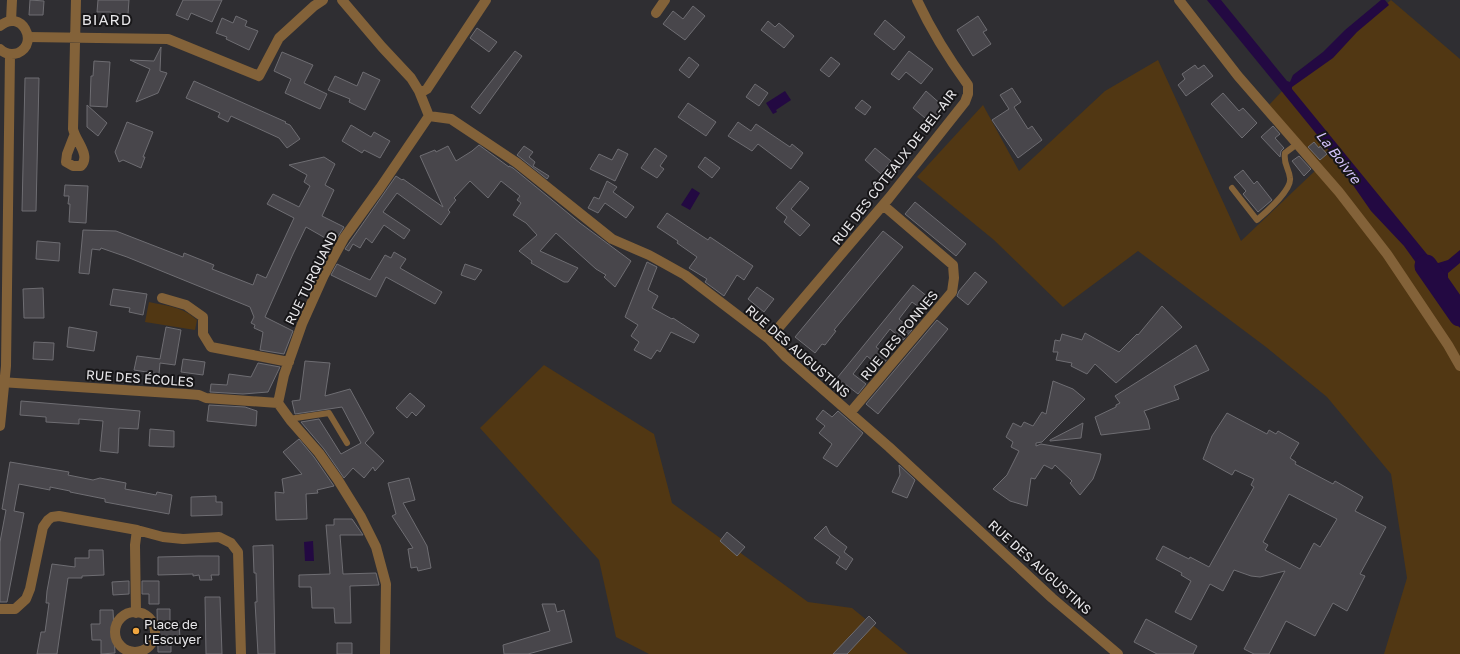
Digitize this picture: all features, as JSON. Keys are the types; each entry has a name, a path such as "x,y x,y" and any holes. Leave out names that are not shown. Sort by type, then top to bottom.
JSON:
{"street":[{"path":"11,21 12,0"},
{"path":"74,136 76,0"},
{"path":"28,37 168,39 260,76 279,38 314,6 323,0"},
{"path":"342,0 411,78 420,94 429,116"},
{"path":"420,94 427,89 486,0"},
{"path":"656,13 665,0"},
{"name":"RUE DES CÔTEAUX DE BEL-AIR","path":"769,339 883,205 965,102 968,94 968,85 958,72 924,16 917,0"},
{"path":"1179,0 1238,76 1339,192 1387,254 1448,345 1460,366"},
{"path":"0,26 6,22 16,21 24,27 28,37 24,48 16,54 5,53 0,49"},
{"path":"0,426 10,54"},
{"name":"RUE DES AUGUSTINS","path":"429,116 451,119 517,163 612,239 649,255 684,275 769,339 786,357 889,447 1052,598 1118,654"},
{"name":"RUE TURQUAND","path":"278,403 289,362 302,324 324,275 344,238 429,116"},
{"name":"RUE DES PONNES","path":"850,413 952,292 954,278 953,265 883,205"},
{"path":"162,298 186,305 203,317 203,334 211,347 289,362"},
{"name":"RUE DES ÉCOLES","path":"2,382 186,394 199,395 206,398 278,403"},
{"path":"278,403 319,453 338,480 361,517 376,546 386,584 385,654"},
{"path":"0,609 15,609 26,599 30,590 43,527 52,517 65,517 137,530 163,537 219,538 231,543 238,552 241,654"},
{"path":"136,613 135,545 137,530"}],"lane":[{"path":"1232,188 1257,220 1275,204 1290,184 1290,179 1283,160 1284,153 1297,144"},
{"path":"290,419 328,413 347,443"}],"shaded area":[{"path":"1391,0 1460,59 1460,654 1384,654 1407,578 1391,474 1327,397 1266,347 1138,251 1063,307 994,240 917,177 983,105 1019,171 1105,91 1158,60 1241,241 1317,169 1269,105 1284,89"},
{"path":"149,302 186,312 197,320 195,330 145,322"},
{"path":"544,365 654,434 672,503 808,602 852,608 908,654 649,654 616,637 599,560 480,428"}],"water":[{"path":"1207,0 1221,0 1287,81 1290,82 1293,75 1323,52 1345,30 1381,0 1385,0 1389,5 1357,32 1333,58 1292,87 1292,89 1435,264 1448,260 1460,250 1460,263 1448,273 1448,287 1440,296 1404,246 1371,211 1323,142"},
{"path":"785,91 791,100 776,110 777,112 773,114 766,103"},
{"path":"692,188 700,193 690,210 681,205"},
{"path":"1452,291 1460,302 1460,328 1442,303"},
{"path":"313,541 314,561 305,561 304,542"}],"building":[{"path":"30,0 44,1 43,15 29,15"},
{"path":"98,0 129,0 128,14 97,12"},
{"path":"183,0 222,0 212,22 191,13 188,20 176,15"},
{"path":"693,6 705,16 685,40 663,24 673,11 683,19"},
{"path":"236,16 247,21 245,26 258,31 249,50 226,39 227,37 216,33 222,18 233,23"},
{"path":"978,16 987,30 983,32 991,44 973,56 957,30"},
{"path":"885,20 905,37 894,50 874,34"},
{"path":"768,21 775,27 779,23 794,36 784,48 761,30"},
{"path":"477,28 497,42 489,52 470,38"},
{"path":"161,47 160,71 167,73 158,93 136,102 150,69 130,60 154,61"},
{"path":"515,51 522,56 480,114 471,107"},
{"path":"909,51 933,69 921,84 906,72 899,80 891,74"},
{"path":"282,52 313,65 304,83 327,94 320,109 285,93 291,79 274,71"},
{"path":"689,57 699,65 689,78 679,70"},
{"path":"831,57 840,64 829,77 820,70"},
{"path":"94,61 110,62 107,107 90,106 91,76 93,76"},
{"path":"1195,65 1198,69 1204,65 1213,76 1186,96 1178,85 1185,79 1182,74"},
{"path":"363,72 380,80 365,110 349,102 350,99 328,90 335,76 357,86"},
{"path":"25,78 39,78 36,211 22,211"},
{"path":"194,81 286,122 285,123 290,125 300,139 287,148 279,138 231,116 228,122 218,117 220,113 186,98"},
{"path":"755,84 768,93 759,106 746,97"},
{"path":"1012,88 1021,102 1014,107 1028,129 1032,126 1042,140 1018,158 992,120 1009,109 1000,95"},
{"path":"926,91 943,106 931,123 913,108"},
{"path":"1223,93 1239,111 1243,108 1257,123 1242,138 1211,104"},
{"path":"862,100 871,107 865,115 855,108"},
{"path":"688,103 716,122 706,136 678,117"},
{"path":"87,105 107,123 98,136 87,127"},
{"path":"127,122 153,132 143,157 145,157 141,168 123,160 119,162 115,152"},
{"path":"738,122 751,131 756,124 790,147 792,144 803,153 791,169 758,144 752,151 728,136"},
{"path":"351,125 371,137 374,132 390,141 380,158 364,150 362,153 342,141"},
{"path":"1273,126 1280,134 1275,138 1284,148 1281,151 1280,157 1261,137"},
{"path":"1314,142 1327,154 1320,160 1308,147"},
{"path":"479,145 509,167 513,168 580,223 631,261 615,287 604,277 606,275 596,269 556,233 540,251 578,268 568,282 564,282 531,263 532,261 519,251 537,235 526,223 513,215 521,203 517,200 520,196 501,181 488,198 470,181 454,198 456,200 448,210 450,212 441,225 397,193 383,212 410,230 404,239 384,225 372,243 366,238 360,248 353,244 349,251 345,249 396,176 402,180 403,179 443,207 420,156 435,150 436,152 448,146 456,161"},
{"path":"524,146 533,152 529,157 535,162 533,166 549,176 547,179 517,155"},
{"path":"655,148 667,156 660,166 664,169 657,178 641,168"},
{"path":"875,148 891,161 881,174 865,160"},
{"path":"618,149 628,154 615,181 590,169 599,154 612,160"},
{"path":"1299,156 1311,169 1304,176 1292,161"},
{"path":"324,157 335,164 325,185 334,190 322,216 344,227 334,243 306,227 293,254 265,317 293,331 284,354 260,350 263,332 254,328 255,325 251,323 254,317 250,307 127,257 101,248 100,250 92,249 89,274 79,273 83,230 116,231 183,257 184,253 214,265 212,269 253,285 257,274 266,278 294,218 267,204 273,194 299,207 310,186 304,182 307,175 289,165"},
{"path":"705,157 720,168 712,178 698,167"},
{"path":"1243,170 1254,184 1257,181 1272,200 1258,212 1243,194 1246,191 1234,177"},
{"path":"607,181 617,187 613,192 634,207 626,218 605,203 598,213 588,208 594,197 599,199"},
{"path":"800,181 809,188 791,209 810,225 800,236 784,222 787,217 776,208"},
{"path":"65,185 88,186 86,223 69,222 70,204 68,204 69,196 64,196"},
{"path":"915,202 966,244 956,256 905,214"},
{"path":"667,213 708,240 710,237 753,266 744,280 737,275 724,296 705,282 707,279 689,268 697,257 677,243 678,241 657,227"},
{"path":"883,231 903,247 834,330 836,331 825,345 822,344 815,353 795,337"},
{"path":"37,241 60,243 59,261 36,259"},
{"path":"394,252 406,259 400,268 442,292 435,304 386,277 376,297 331,275 337,264 370,280 385,255 391,258"},
{"path":"647,262 657,267 648,290 658,296 652,308 672,319 673,318 699,335 694,343 671,332 660,352 657,350 651,359 634,350 639,342 631,336 638,325 625,317"},
{"path":"465,264 482,270 475,280 461,275"},
{"path":"975,272 987,282 968,305 957,296 959,291"},
{"path":"913,285 933,301 924,311 912,302 899,319 912,330 903,340 890,329 876,347 889,357 880,367 867,356 853,374 866,384 858,394 845,384 840,389 833,383"},
{"path":"757,287 774,299 764,312 748,299"},
{"path":"43,288 44,318 24,318 23,289"},
{"path":"113,289 147,294 143,315 129,312 130,308 110,305"},
{"path":"1162,306 1182,327 1116,383 1095,364 1087,374 1071,366 1072,363 1056,360 1058,352 1053,352 1055,340 1060,341 1062,334 1082,340 1085,333 1119,352 1137,334 1138,335"},
{"path":"937,320 948,329 878,414 866,404"},
{"path":"69,327 97,332 94,351 67,347"},
{"path":"166,327 181,330 175,365 160,363 159,374 134,370 137,356 160,359"},
{"path":"34,342 54,343 53,360 33,359"},
{"path":"1196,345 1209,370 1174,386 1179,399 1144,411 1150,429 1101,435 1095,417 1116,407 1116,405 1120,403 1115,396"},
{"path":"183,359 205,362 203,375 181,372"},
{"path":"305,361 330,363 325,396 350,389 374,433 365,443 384,461 375,471 373,467 364,478 353,468 344,478 324,449 301,422 319,419 341,454 361,443 342,407 295,414 292,401 300,400"},
{"path":"258,363 280,367 268,392 243,394 210,392 211,384 227,385 229,374 251,377"},
{"path":"1053,381 1073,389 1085,399 1042,442 1036,443 1036,446 1041,444 1101,454 1100,460 1093,479 1080,495 1070,483 1072,481 1055,465 1052,469 1044,465 1035,479 1031,478 1027,506 1010,501 993,489 1007,475 1019,451 1011,447 1013,442 1006,437 1013,423 1021,427 1024,422 1033,426 1042,412 1046,414"},
{"path":"410,393 425,406 416,416 412,412 407,418 396,408"},
{"path":"21,401 140,411 138,429 119,428 118,453 100,451 103,421 79,419 79,424 46,422 46,417 20,415"},
{"path":"209,405 245,407 257,411 256,426 207,421"},
{"path":"823,410 832,417 838,411 863,433 837,467 823,458 832,444 819,433 825,426 816,419"},
{"path":"1227,413 1267,434 1269,430 1276,434 1278,431 1299,443 1290,458 1296,462 1295,464 1333,484 1335,481 1363,497 1355,511 1386,527 1360,574 1365,576 1347,611 1333,603 1315,636 1286,621 1269,654 1254,654 1244,649 1285,571 1260,577 1251,576 1234,570 1223,591 1210,584 1191,620 1175,612 1191,581 1181,575 1182,573 1156,559 1163,546 1189,559 1190,557 1209,567 1254,487 1251,485 1254,479 1235,470 1232,475 1203,459 1212,436","holes":["1289,494 1337,519 1320,547 1314,543 1300,569 1265,550 1268,545 1263,542"]},
{"path":"1083,423 1081,438 1050,441 1050,440"},
{"path":"150,429 174,431 174,447 149,446"},
{"path":"299,439 314,457 334,486 317,490 318,493 306,494 307,519 276,520 275,492 284,493 282,479 302,474 283,452"},
{"path":"10,462 69,472 68,475 93,480 100,478 126,483 125,489 156,495 157,492 172,495 169,514 105,502 105,499 50,487 50,490 19,484 14,511 24,513 7,602 0,602 0,542 6,510 2,509"},
{"path":"899,465 915,480 907,498 892,492 900,475"},
{"path":"409,478 415,500 403,503 427,546 431,568 418,571 417,567 411,568 408,549 413,548 392,516 396,514 388,483"},
{"path":"216,496 216,502 222,502 222,515 191,516 191,497"},
{"path":"334,519 352,519 363,535 340,535 343,574 376,573 379,585 350,586 351,623 335,623 334,608 312,608 311,587 299,587 299,575 330,574 326,525 334,525"},
{"path":"826,526 830,534 847,547 844,552 853,559 846,570 836,563 840,557 814,538"},
{"path":"727,532 745,547 737,556 720,541"},
{"path":"273,545 275,654 258,654 255,602 257,602 256,573 254,573 253,546"},
{"path":"89,550 103,550 104,575 68,578 57,654 37,654 41,632 45,632 49,603 46,603 47,591 52,564 75,567 75,558 89,558"},
{"path":"219,556 219,575 211,575 212,580 200,580 199,575 193,576 193,574 158,575 158,557"},
{"path":"129,581 129,594 113,595 112,582"},
{"path":"142,581 159,581 159,604 149,604 149,594 142,594"},
{"path":"205,597 220,597 222,654 206,654"},
{"path":"542,604 555,604 557,612 564,610 572,642 528,654 504,654 503,645 550,631"},
{"path":"157,609 170,609 170,622 179,622 180,638 171,638 171,652 158,652"},
{"path":"100,610 113,610 115,653 101,654 101,640 92,640 91,624 100,624"},
{"path":"869,616 876,623 847,654 833,654"},
{"path":"1146,619 1197,646 1193,654 1157,654 1134,642"},
{"path":"337,643 352,643 352,654 337,654"}],"waterway":[{"name":"La Boivre","path":"1426,266 1460,315"}],"place":[{"name":"Place de l’Escuyer","path":"136,631"}],"district":[{"name":"BIARD","path":"107,19"}]}
